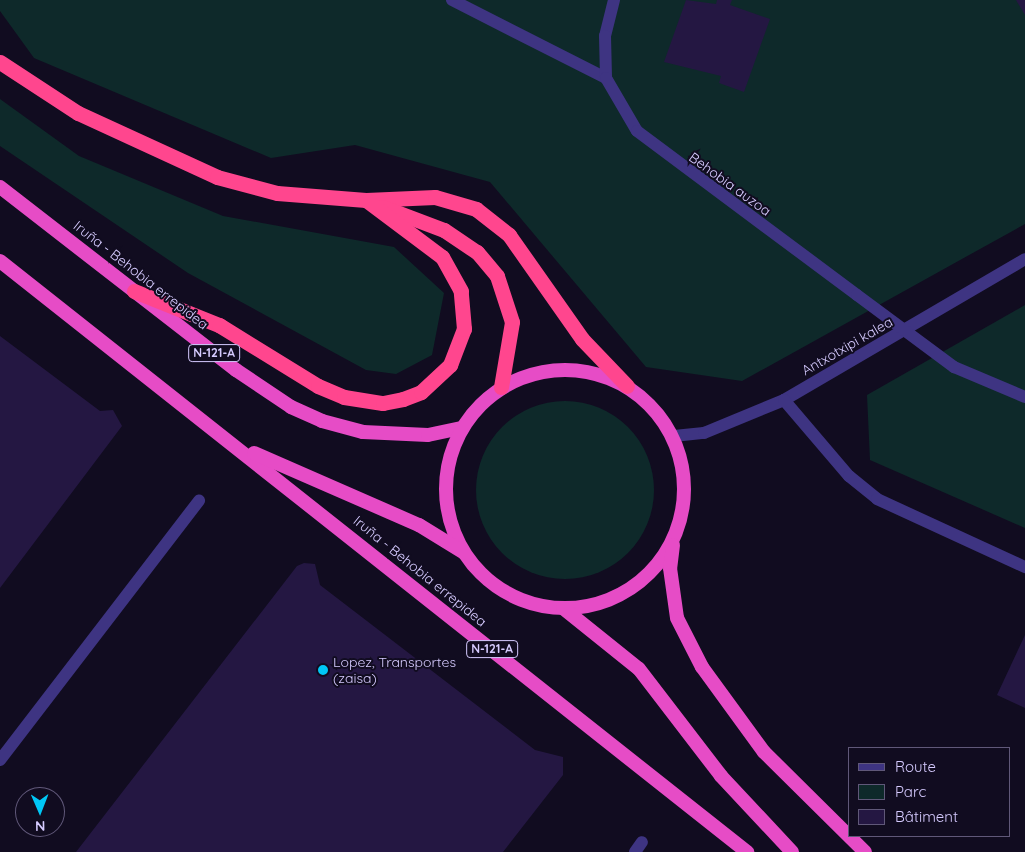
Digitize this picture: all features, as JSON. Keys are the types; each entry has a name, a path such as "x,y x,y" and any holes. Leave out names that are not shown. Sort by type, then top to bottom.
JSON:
{"highway":[{"path":"0,62 78,113 188,166 277,193 366,200 435,197 456,201 494,220 521,251 582,338 627,386"},
{"name":"Iruña - Behobia errepidea","path":"0,187 236,370 322,421 396,436 462,428"},
{"path":"134,291 219,325 318,386 344,397 383,403 403,399 421,392 450,366 464,329 461,291 442,258 366,200"},
{"path":"366,200 444,230 477,252 497,276 512,322 501,387"},
{"name":"Iruña - Behobia errepidea","path":"0,261 237,446 747,852"},
{"name":"N-121-A","path":"674,539 658,565 638,584 589,606 563,608 533,604 506,592 482,575 463,552 451,524 446,492 449,459 462,428 479,405 501,387 531,374 564,369 596,373 627,386 654,408 674,436 684,470 684,505 674,539 672,598 685,638 702,667 764,752 848,835"},
{"name":"Iruña - Behobia errepidea","path":"237,446 419,525 463,552"},
{"path":"563,608 639,669 721,776 792,852"},
{"name":"N-121-A","path":"850,837 865,852"}],"street":[{"path":"452,0 606,78"},
{"name":"Behobia auzoa","path":"614,0 605,36 606,78 637,131 954,367 1025,397"},
{"name":"Antxotxipi kalea","path":"674,436 704,433 784,400 1025,259"},
{"path":"784,400 849,476 877,499 1025,567"},
{"path":"0,760 199,502"}],"green space":[{"path":"0,0 1025,0 1025,224 742,381 646,367 490,182 355,145 271,158 34,58 0,11"},
{"path":"0,99 79,156 223,216 394,247 444,293 432,355 396,374 366,370 188,273 0,146"},
{"path":"1025,305 1025,528 870,460 867,395"},
{"path":"574,401 607,411 622,421 634,433 644,448 650,464 653,473 653,507 644,532 634,547 622,559 607,569 582,578 556,579 523,569 508,559 496,547 486,532 477,507 476,481 486,448 496,433 508,421 523,411 548,402"}],"building":[{"path":"686,0 716,4 717,0 732,0 730,5 770,19 744,92 719,83 721,76 664,62"},
{"path":"1016,0 1025,0 1025,15"},
{"path":"0,336 100,411 113,410 122,426 0,588"},
{"name":"Lopez, Transportes (zaisa)","path":"304,563 315,564 320,585 535,750 563,757 563,775 503,852 76,852 297,566"},
{"path":"1025,635 1025,708 997,695"}],"place":[{"name":"Lopez, Transportes (zaisa)","path":"323,670"}]}
